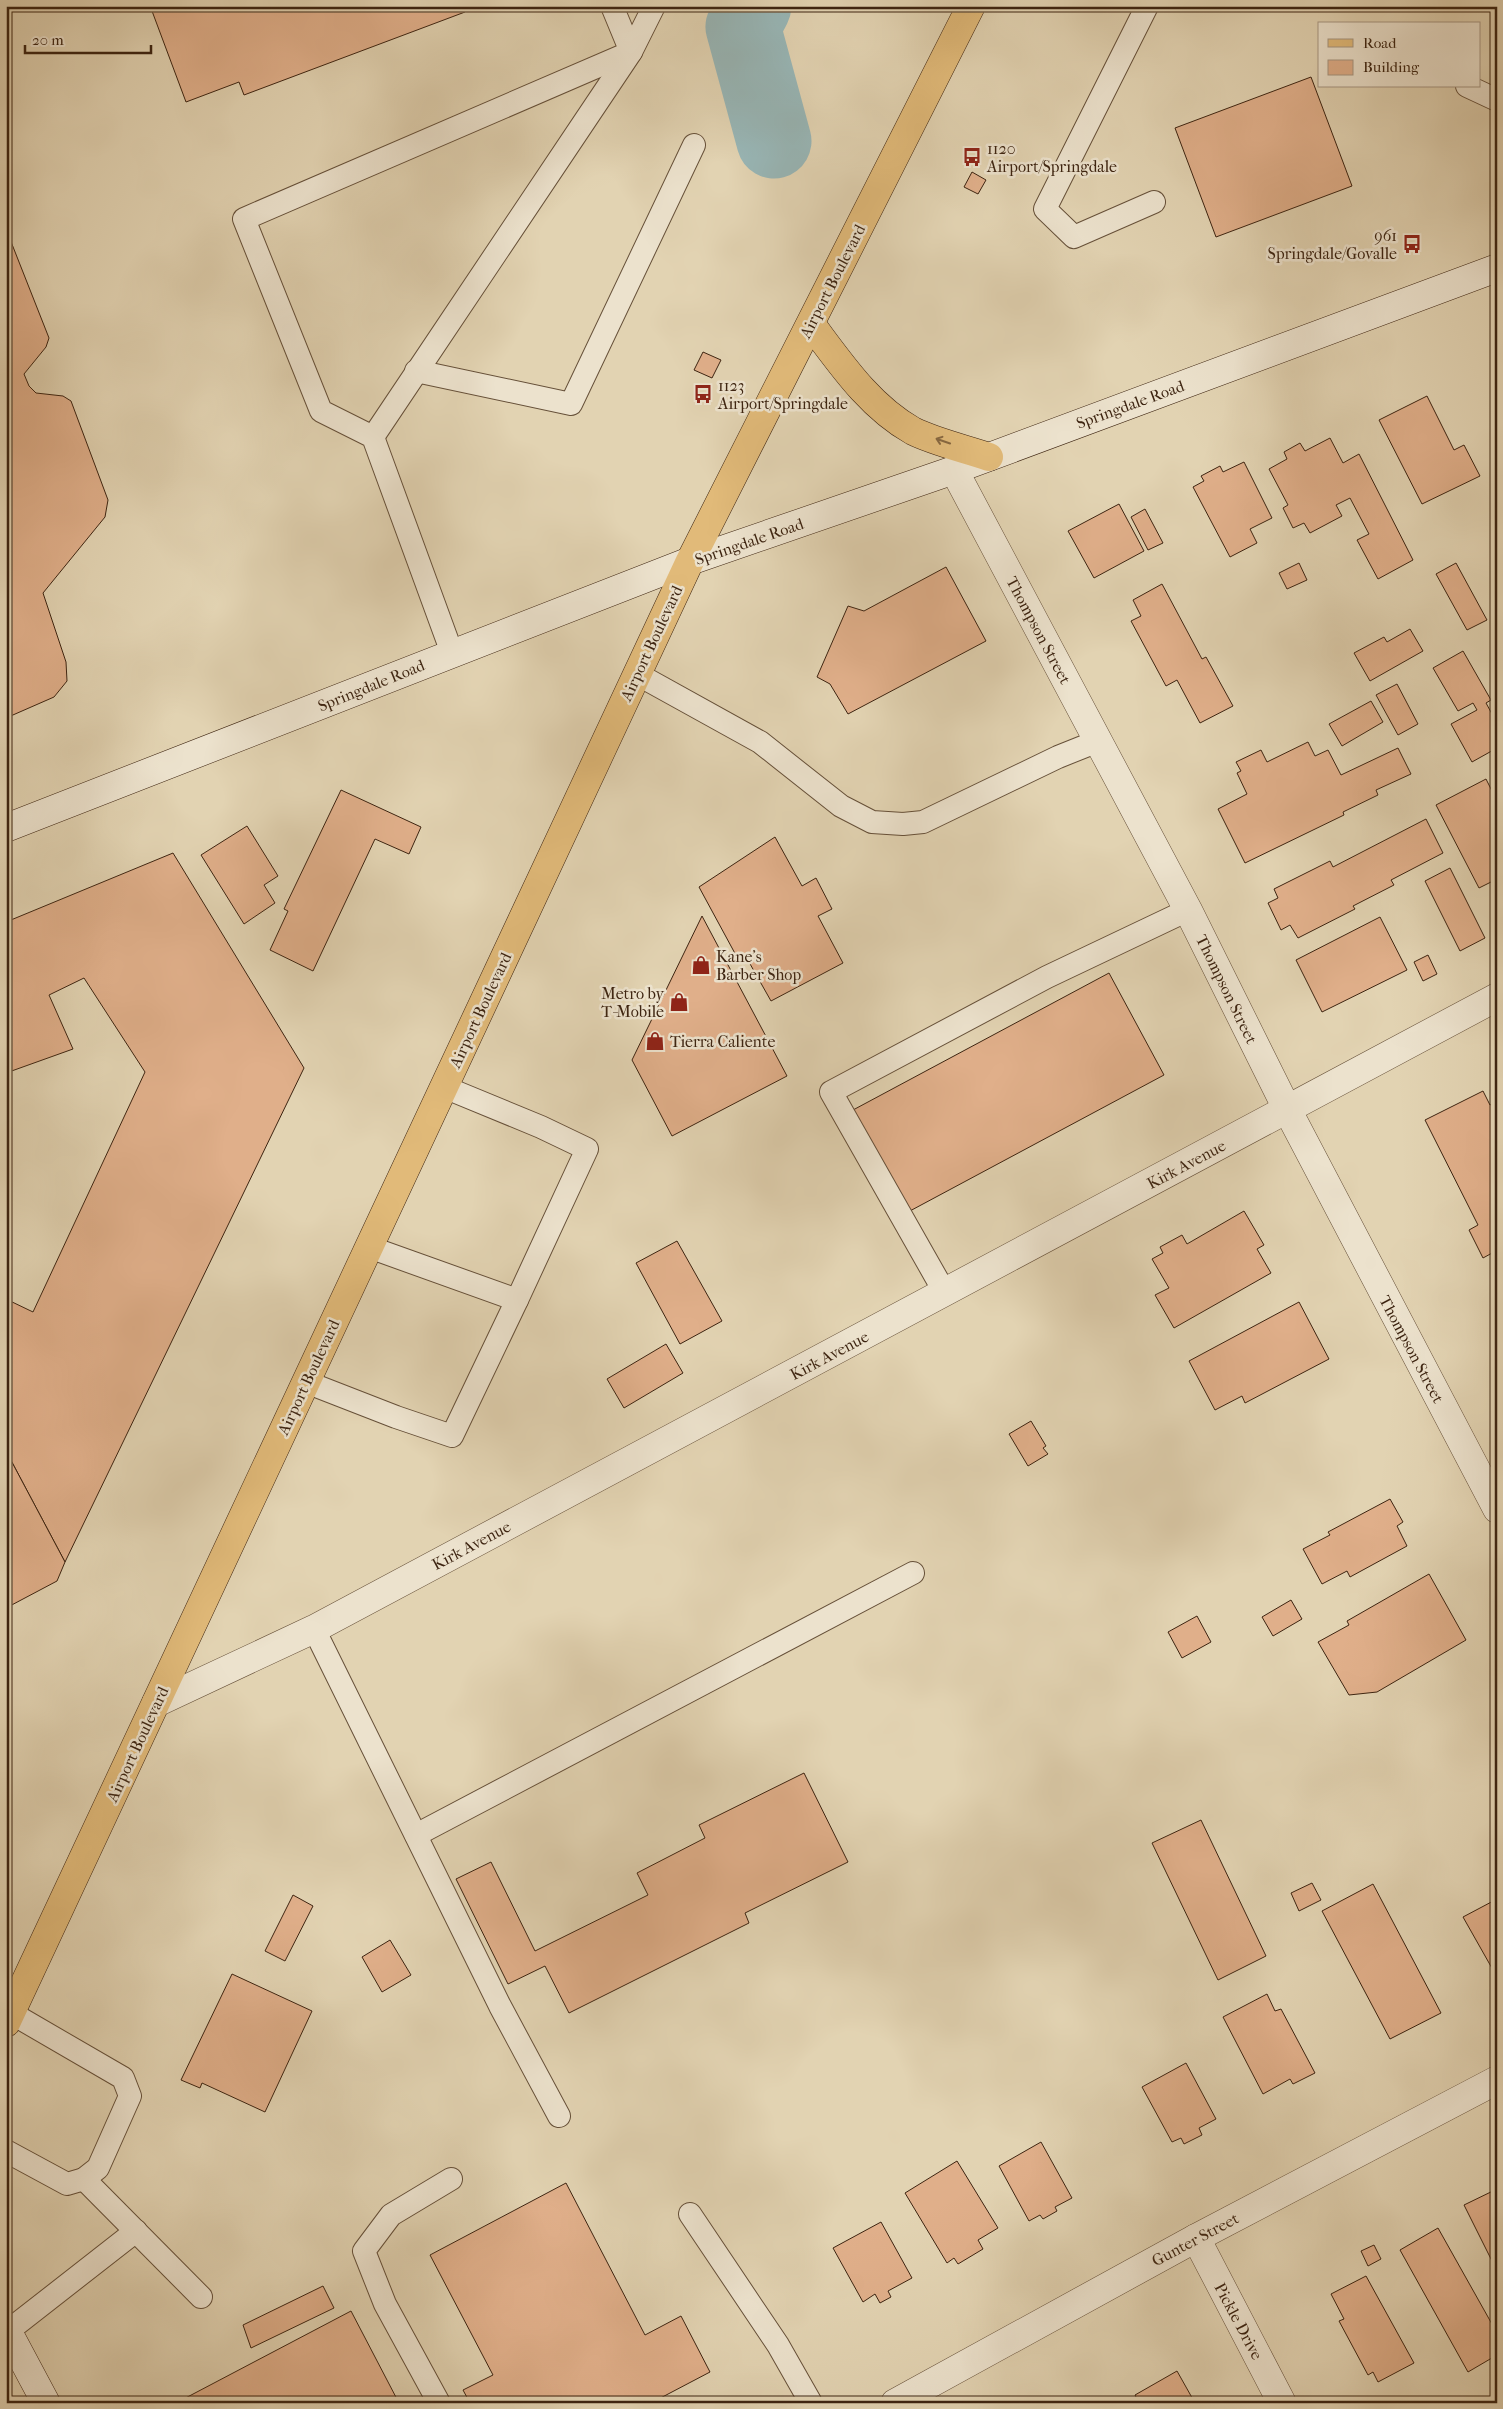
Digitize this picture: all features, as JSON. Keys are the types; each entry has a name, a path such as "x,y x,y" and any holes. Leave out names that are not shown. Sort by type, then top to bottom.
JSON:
{"main road":[{"name":"Airport Boulevard","path":"9,2018 690,561 971,6"},
{"path":"811,324 855,383 880,408 914,431 989,457"}],"street":[{"name":"Springdale Road","path":"6,828 690,561 954,470 1497,268"},
{"name":"Thompson Street","path":"954,470 1188,910 1287,1109 1497,1510"},
{"name":"Kirk Avenue","path":"156,1703 314,1629 1497,997"},
{"name":"Gunter Street","path":"895,2403 1196,2238 1497,2080"},
{"name":"Pickle Drive","path":"1196,2238 1282,2403"},
{"path":"7,2329 46,2403"}],"lane":[{"path":"612,6 631,52"},
{"path":"372,437 631,52 654,6"},
{"path":"1147,6 1045,209 1074,237 1154,202"},
{"path":"452,653 390,478 372,437 321,411 244,220 631,52"},
{"path":"1471,88 1497,100"},
{"path":"416,371 571,404 694,145"},
{"path":"637,674 760,742 809,783 841,806 872,822 903,824 923,822 1058,757 1098,741"},
{"path":"945,1293 831,1092 1047,977 1188,910"},
{"path":"306,1382 396,1418 452,1436 517,1300 587,1149 541,1127 444,1087"},
{"path":"369,1246 517,1300"},
{"path":"416,1835 914,1573"},
{"path":"314,1629 500,2006 559,2116"},
{"path":"6,2152 67,2184 84,2179 98,2168 124,2114 130,2096 123,2078 9,2018"},
{"path":"84,2179 201,2297"},
{"path":"438,2403 385,2304 364,2251 391,2215 451,2179"},
{"path":"690,2214 778,2345 811,2403"},
{"path":"7,2329 136,2231"}],"building":[{"path":"164,6 463,6 465,12 244,95 239,82 186,102 152,11"},
{"path":"1311,77 1352,186 1216,237 1175,128"},
{"path":"972,172 986,180 978,194 964,187"},
{"path":"6,229 49,338 46,347 24,374 29,386 36,393 63,396 71,401 108,500 105,517 43,593 66,662 67,681 54,697 6,718"},
{"path":"703,352 721,360 712,378 694,370"},
{"path":"1427,396 1454,450 1464,445 1480,476 1422,504 1379,420"},
{"path":"1330,438 1343,463 1359,454 1413,560 1378,579 1357,540 1369,534 1350,498 1336,505 1342,516 1310,533 1304,523 1293,528 1283,508 1288,505 1269,469 1287,459 1284,452 1300,443 1305,451"},
{"path":"1244,462 1272,518 1250,529 1257,543 1230,557 1193,487 1204,481 1201,476 1220,466 1223,472"},
{"path":"1119,504 1144,551 1094,578 1068,531"},
{"path":"1145,509 1163,543 1148,550 1131,517"},
{"path":"1299,563 1307,580 1287,589 1279,573"},
{"path":"1456,563 1487,620 1467,630 1436,574"},
{"path":"946,567 986,641 848,714 830,684 817,677 848,606 864,611"},
{"path":"1162,584 1202,659 1206,657 1233,706 1200,723 1177,680 1166,686 1131,621 1141,616 1133,600"},
{"path":"1410,629 1423,651 1370,681 1354,653 1384,637 1387,642"},
{"path":"1463,651 1491,700 1486,703 1497,723 1497,748 1472,762 1451,724 1477,710 1473,703 1458,711 1433,668"},
{"path":"1397,684 1418,724 1398,735 1376,695"},
{"path":"1371,701 1383,722 1342,746 1329,724"},
{"path":"1308,742 1315,756 1328,750 1341,775 1398,748 1411,774 1376,790 1378,795 1343,812 1344,815 1245,863 1218,809 1247,794 1237,773 1241,771 1236,762 1261,750 1267,762"},
{"path":"1486,779 1497,801 1497,879 1479,888 1436,805"},
{"path":"341,790 421,827 409,854 375,839 313,971 270,950 288,911 284,909"},
{"path":"1426,819 1443,853 1391,880 1394,885 1353,906 1355,909 1298,938 1290,925 1281,930 1268,903 1278,898 1274,889 1330,861 1333,867"},
{"path":"247,826 278,876 264,885 275,903 244,924 201,855"},
{"path":"775,837 802,886 816,878 832,909 818,916 843,963 771,1001 745,955 738,959 699,887"},
{"path":"173,853 304,1068 65,1562 6,1451 6,1296 8,1300 33,1312 145,1072 84,978 49,995 73,1049 6,1073 6,922"},
{"path":"1450,868 1485,938 1460,951 1425,881"},
{"path":"702,916 787,1076 672,1136 632,1060"},
{"path":"1380,917 1407,970 1322,1012 1296,960"},
{"path":"1428,955 1437,974 1423,981 1414,962"},
{"path":"1109,973 1164,1075 908,1212 853,1110"},
{"path":"1483,1091 1490,1105 1497,1101 1497,1257 1494,1252 1483,1258 1469,1230 1478,1225 1425,1120"},
{"path":"1244,1211 1264,1245 1257,1249 1271,1273 1174,1328 1155,1295 1169,1288 1152,1259 1163,1253 1160,1247 1182,1235 1187,1244"},
{"path":"677,1241 722,1321 680,1344 636,1263"},
{"path":"1299,1302 1329,1359 1245,1403 1242,1396 1215,1410 1189,1361"},
{"path":"666,1344 683,1373 624,1408 607,1379"},
{"path":"1031,1421 1046,1446 1043,1448 1048,1454 1028,1466 1009,1434"},
{"path":"6,1451 65,1562 57,1581 6,1608"},
{"path":"1390,1499 1403,1522 1397,1526 1407,1546 1350,1577 1347,1571 1322,1584 1303,1549 1330,1535 1328,1532"},
{"path":"1429,1574 1466,1640 1377,1692 1349,1695 1318,1642 1349,1625 1347,1621"},
{"path":"1291,1600 1302,1619 1273,1636 1262,1617"},
{"path":"1197,1616 1211,1642 1182,1658 1168,1632"},
{"path":"804,1773 848,1862 745,1913 749,1923 569,2013 545,1966 508,1984 456,1879 491,1862 535,1951 648,1895 637,1873 705,1838 699,1825"},
{"path":"1201,1820 1266,1956 1218,1980 1152,1843"},
{"path":"1312,1883 1321,1900 1299,1911 1291,1893"},
{"path":"1373,1884 1441,2013 1390,2039 1322,1911"},
{"path":"293,1895 313,1906 285,1961 265,1951"},
{"path":"1497,1899 1497,1968 1493,1970 1463,1917"},
{"path":"390,1940 411,1975 382,1992 362,1957"},
{"path":"232,1974 312,2011 265,2112 202,2083 200,2088 181,2080"},
{"path":"1267,1994 1275,2011 1281,2009 1315,2073 1293,2084 1290,2079 1263,2094 1223,2017"},
{"path":"1186,2063 1216,2119 1199,2128 1202,2135 1184,2144 1181,2138 1172,2142 1142,2087"},
{"path":"1041,2142 1072,2198 1055,2207 1057,2211 1043,2219 1040,2215 1029,2221 999,2166"},
{"path":"957,2161 998,2228 978,2240 983,2249 958,2264 954,2258 947,2263 905,2193"},
{"path":"566,2183 645,2335 681,2316 710,2372 651,2403 470,2403 463,2390 493,2375 430,2255"},
{"path":"1497,2189 1497,2271 1464,2205"},
{"path":"881,2222 912,2278 888,2291 891,2297 880,2303 875,2294 863,2302 833,2248"},
{"path":"1438,2228 1497,2333 1497,2355 1468,2372 1400,2250"},
{"path":"1374,2245 1381,2259 1368,2266 1361,2251"},
{"path":"1366,2276 1414,2363 1378,2382 1373,2372 1368,2375 1339,2321 1344,2319 1331,2294"},
{"path":"323,2286 334,2308 251,2348 243,2325"},
{"path":"351,2311 399,2403 176,2403"},
{"path":"1177,2371 1195,2403 1139,2403 1135,2395"}],"waterway":[{"path":"754,6 743,27 774,141"}],"place":[{"name":"1120 Airport/Springdale","path":"972,157"},
{"name":"961 Springdale/Govalle","path":"1412,244"},
{"name":"1123 Airport/Springdale","path":"703,394"},
{"name":"Kane's Barber Shop","path":"701,965"},
{"name":"Metro by T-Mobile","path":"679,1002"},
{"name":"Tierra Caliente","path":"655,1041"}]}
